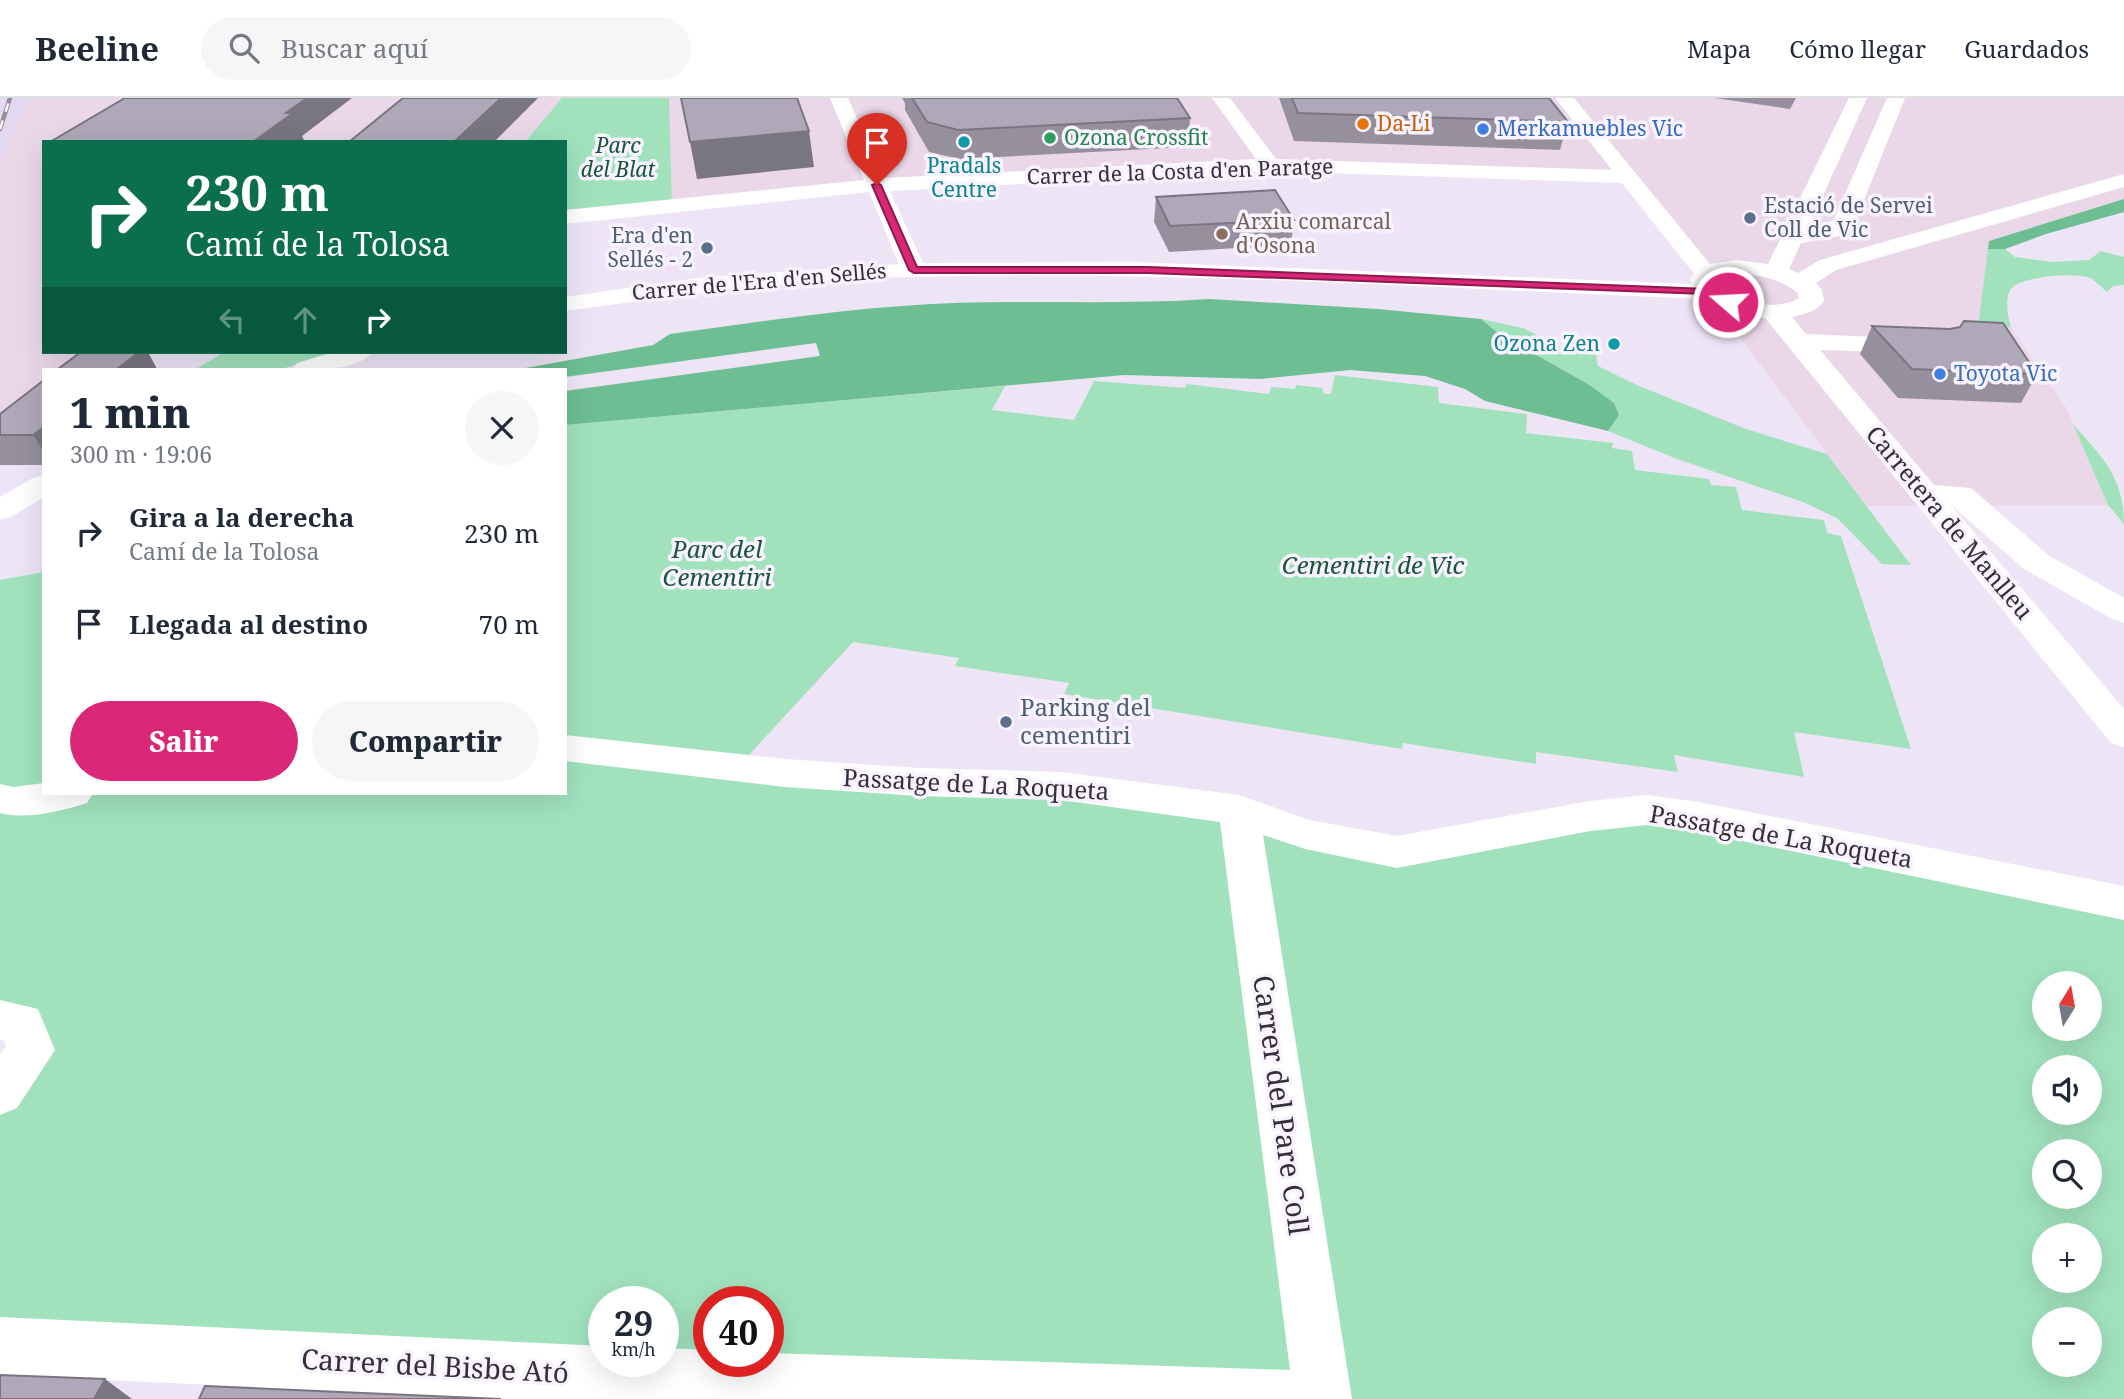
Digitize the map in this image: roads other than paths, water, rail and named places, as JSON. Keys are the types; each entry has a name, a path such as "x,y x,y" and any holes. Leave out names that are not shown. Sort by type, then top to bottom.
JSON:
{"street":[{"path":"839,98 877,185 912,277"},
{"path":"1221,98 1270,165"},
{"path":"1564,98 1633,167"},
{"path":"1588,98 1707,283 1736,306 1774,312 1792,311 1810,304 1813,294 1800,282 1776,272 1736,267 1715,270 1707,283"},
{"path":"1793,238 1832,231 1844,222 1896,98"},
{"path":"1776,272 1848,106"},
{"name":"Carrer de la Costa d'en Paratge","path":"567,217 877,185 1097,172 1270,165 1423,173 1633,167"},
{"path":"1800,282 1828,265 2124,180"},
{"path":"1718,247 1736,267"},
{"name":"Carrer de l'Era d'en Sellés","path":"567,303 630,286 750,279 1148,270 1523,292 1707,283"},
{"name":"Carretera de Manlleu","path":"1774,312 2124,734"},
{"path":"1800,342 1936,346"},
{"path":"309,368 353,354"},
{"path":"0,510 42,485"},
{"path":"1925,494 1960,495 2036,562 2124,612"},
{"name":"Passatge de La Roqueta","path":"567,748 785,774 919,782 1061,786 1239,810 1305,834 1397,852 1590,816 1647,810 1699,817 2124,903"},
{"path":"0,798 13,802 60,795"},
{"name":"Carrer del Pare Coll","path":"1239,810 1323,1399"},
{"path":"0,1020 21,1023 31,1050 0,1093"},
{"name":"Carrer del Bisbe Ató","path":"0,1346 833,1385 1290,1399"}],"railway":[{"path":"0,129 10,98"}],"place":[{"name":"Da-Li","path":"1363,124"},
{"name":"Merkamuebles Vic","path":"1483,129"},
{"name":"Ozona Crossfit","path":"1050,138"},
{"name":"Pradals Centre","path":"964,142"},
{"name":"Estació de Servei Coll de Vic","path":"1750,218"},
{"name":"Arxiu comarcal d'Osona","path":"1222,234"},
{"name":"Era d'en Sellés - 2","path":"707,248"},
{"name":"Ozona Zen","path":"1614,344"},
{"name":"Toyota Vic","path":"1940,374"},
{"name":"Parking del cementiri","path":"1006,722"}],"park label":[{"name":"Parc del Blat","path":"618,158"},
{"name":"Parc del Cementiri","path":"717,564"},
{"name":"Cementiri de Vic","path":"1373,566"}]}
